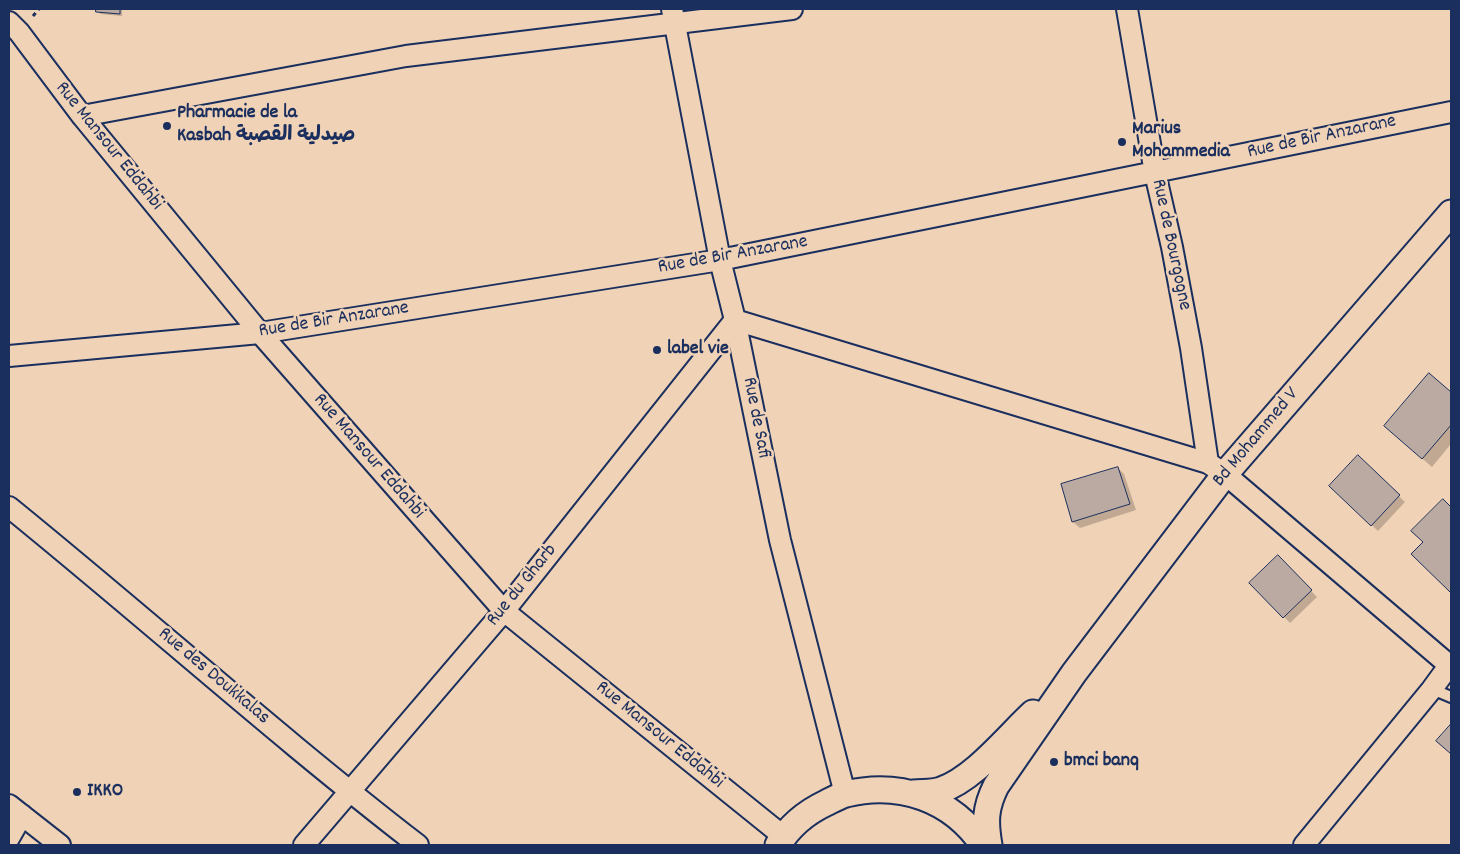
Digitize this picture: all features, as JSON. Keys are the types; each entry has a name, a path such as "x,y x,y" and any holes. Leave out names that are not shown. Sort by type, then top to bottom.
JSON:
{"street":[{"path":"82,116 406,56 673,16 792,9"},
{"name":"Rue de Bourgogne","path":"1127,9 1155,173 1172,247 1216,468"},
{"name":"Rue de Safi","path":"673,16 720,260 735,320 780,540 845,794"},
{"name":"Rue Mansour Eddahbi","path":"9,22 19,32 82,116 260,333 504,611 780,841"},
{"name":"Rue de Bir Anzarane","path":"9,356 260,333 720,260 1451,112"},
{"name":"Bd Mohammed V","path":"989,845 986,816 989,801 1006,772 1216,468 1451,213"},
{"path":"735,320 1216,468 1450,664 1432,689 1304,845"},
{"name":"Rue du Gharb","path":"304,845 504,611 735,320"},
{"name":"Rue des Doukkalas","path":"9,507 82,566 349,792 418,845"},
{"name":"Bd Mohammed V","path":"914,793 939,791 962,780 1074,672"},
{"path":"780,841 811,811 845,794 879,789 914,793 946,808 973,830 983,845"},
{"path":"9,838 15,810 60,845"}],"lane":[{"path":"1432,689 1451,697"}],"building":[{"path":"96,9 120,9 120,14 96,12"},
{"path":"1429,373 1451,392 1451,425 1422,459 1384,426"},
{"path":"1358,455 1400,495 1371,526 1329,486"},
{"path":"1118,467 1130,504 1072,522 1061,484"},
{"path":"1443,499 1451,507 1451,593 1411,554 1423,542 1411,531"},
{"path":"1278,555 1312,590 1283,618 1249,583"},
{"path":"1451,724 1451,754 1436,741"}],"place":[{"name":"Pharmacie de la Kasbah صيدلية القصبة","path":"167,126"},
{"name":"Marius Mohammedia","path":"1122,142"},
{"name":"label vie","path":"657,350"},
{"name":"bmci banq","path":"1054,762"},
{"name":"IKKO","path":"77,792"}]}
